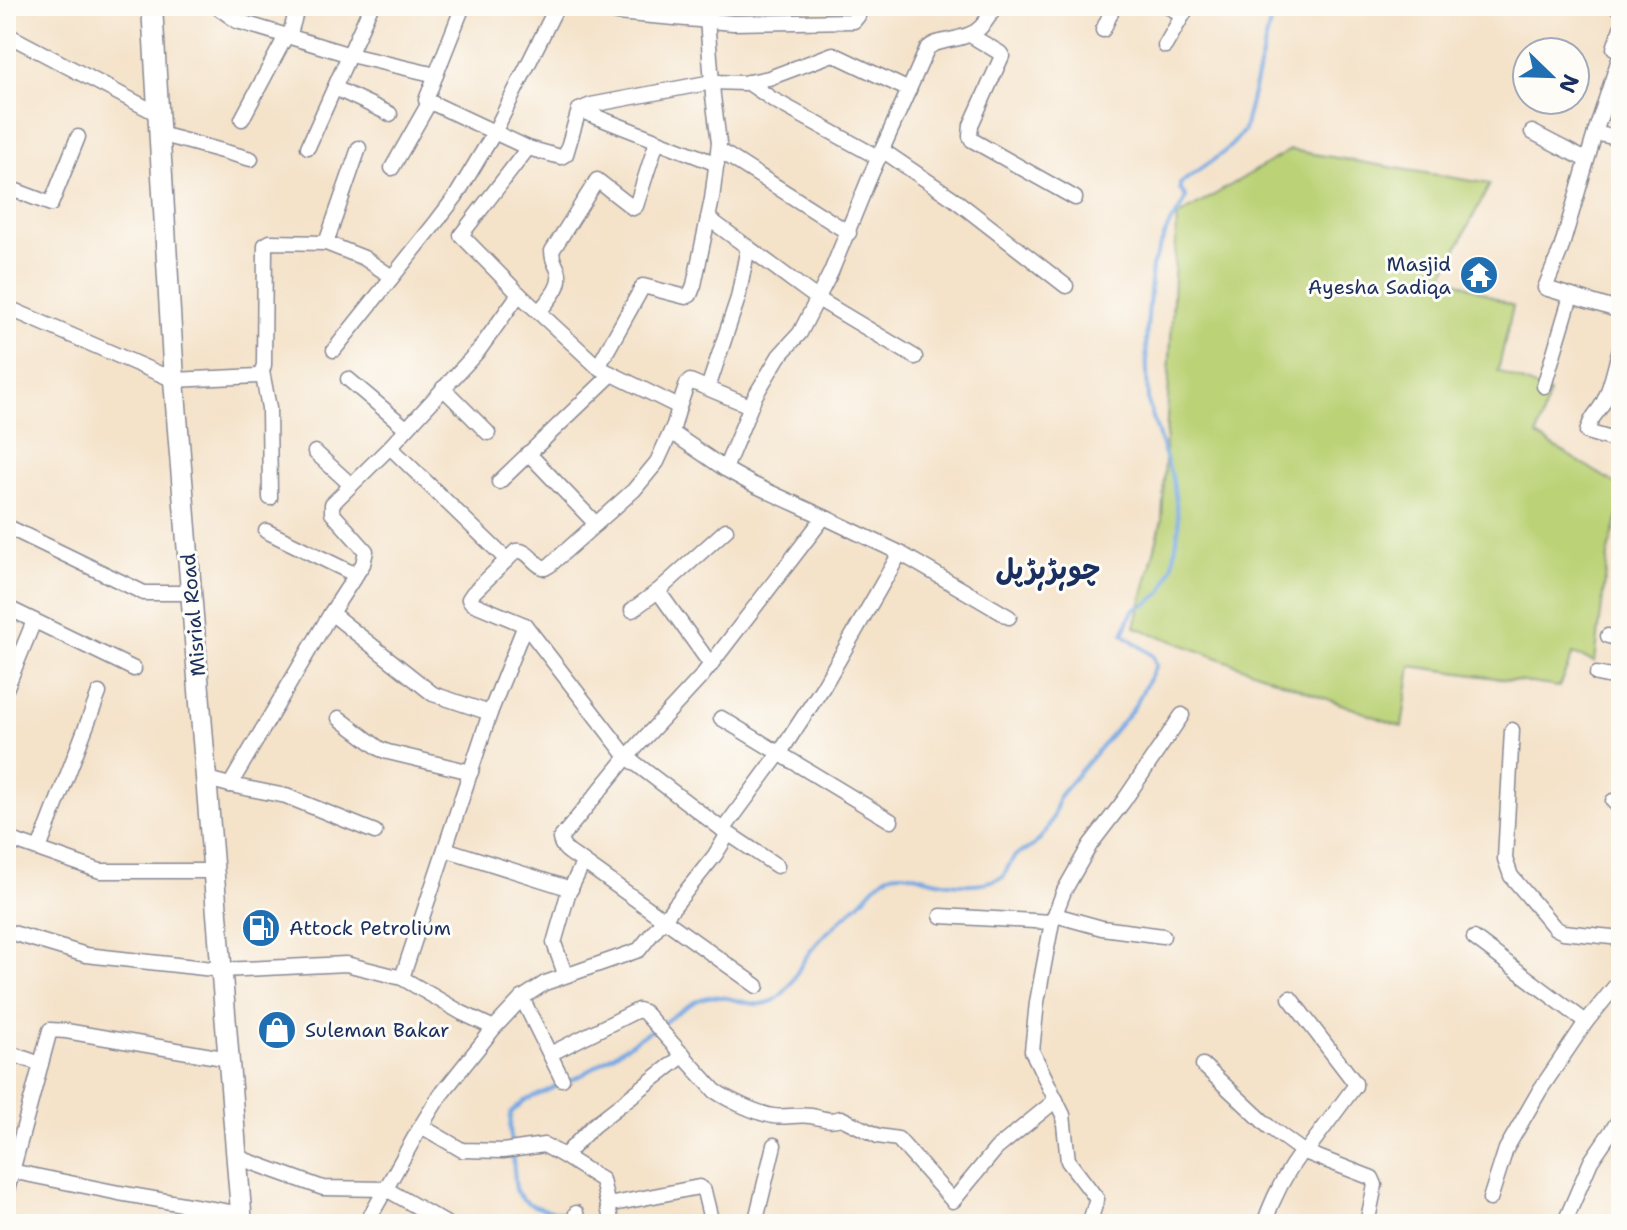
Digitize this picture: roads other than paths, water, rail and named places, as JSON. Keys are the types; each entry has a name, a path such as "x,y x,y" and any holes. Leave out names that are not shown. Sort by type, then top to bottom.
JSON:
{"main road":[{"name":"Misrial Road","path":"152,6 174,380 242,1219"}],"street":[{"path":"216,6 288,36 350,55 436,75"},
{"path":"242,119 288,36 298,6"},
{"path":"308,147 371,6"},
{"path":"463,6 426,96 429,103 528,148 561,157 566,154 579,110"},
{"path":"334,350 447,208 494,133 557,6"},
{"path":"599,6 617,13 706,13 733,23 854,21 859,6"},
{"path":"725,469 750,406 779,356 800,333 818,299 927,49 933,44 979,31 995,6"},
{"path":"1103,30 1113,6"},
{"path":"1165,46 1185,10 1167,6"},
{"path":"1615,6 1621,9"},
{"path":"598,367 643,286 686,297 694,285 719,143 706,13"},
{"path":"1621,28 1614,48 1621,52 1561,249 1545,288 1621,311"},
{"path":"6,34 159,124 251,159"},
{"path":"970,35 1002,56 971,125 972,140 1075,198"},
{"path":"579,110 591,105 712,82 747,82 769,78 833,54 909,90"},
{"path":"747,82 772,99 881,154 954,199 1066,286"},
{"path":"335,88 390,114"},
{"path":"392,168 429,103"},
{"path":"579,110 657,141 718,157 849,233"},
{"path":"1532,132 1586,160"},
{"path":"1595,133 1621,139"},
{"path":"6,187 51,204 78,137"},
{"path":"539,312 561,280 551,257 552,251 597,180 633,208 657,141"},
{"path":"326,243 359,148"},
{"path":"528,148 461,235 598,367 679,407"},
{"path":"708,218 818,299 915,357"},
{"path":"6,307 174,380 258,376 264,365 265,245 270,242 326,243 364,258 392,277"},
{"path":"708,388 738,298 748,247"},
{"path":"230,785 365,560 366,551 331,508 479,350 519,294"},
{"path":"1544,386 1571,296"},
{"path":"1621,346 1605,397 1601,407 1591,417 1587,432 1621,442"},
{"path":"262,371 269,408 270,498"},
{"path":"499,482 612,374"},
{"path":"348,379 406,428"},
{"path":"750,406 690,381 657,462 634,490 545,568 539,567 519,550 469,599 525,625 627,757 726,832 777,866"},
{"path":"443,388 488,433"},
{"path":"671,432 752,484 900,553 1009,617"},
{"path":"390,447 507,560"},
{"path":"315,452 351,485"},
{"path":"528,453 596,524"},
{"path":"757,986 564,849 560,839 627,757 711,665 824,517"},
{"path":"6,526 144,593 191,593"},
{"path":"632,610 726,530"},
{"path":"266,531 356,575"},
{"path":"366,1224 439,1097 522,998 565,974 639,950 664,920 715,855 726,832 823,687 900,553"},
{"path":"658,591 711,665"},
{"path":"6,607 134,669"},
{"path":"331,613 433,694 490,713"},
{"path":"6,689 34,621"},
{"path":"402,978 490,713 525,625"},
{"path":"1597,674 1621,679"},
{"path":"39,849 99,693"},
{"path":"1089,1224 1097,1199 1068,1161 1063,1115 1032,1051 1037,1002 1054,918 1064,891 1090,845 1182,715"},
{"path":"339,718 380,749 471,772"},
{"path":"721,718 891,821"},
{"path":"1512,730 1505,859 1511,876 1555,928 1563,932 1621,938"},
{"path":"207,779 286,796 375,832"},
{"path":"6,838 100,871 213,871"},
{"path":"445,849 571,889"},
{"path":"565,974 554,943 582,861"},
{"path":"941,916 1054,918 1163,936"},
{"path":"6,931 86,955 222,970 346,964 402,978 494,1028"},
{"path":"1474,938 1586,1022"},
{"path":"1490,1199 1506,1149 1540,1090 1586,1022 1621,979"},
{"path":"522,998 562,1079"},
{"path":"1264,1224 1285,1175 1355,1086 1290,998"},
{"path":"550,1054 638,1010 644,1012 715,1091 728,1099 774,1116 796,1114 831,1122 841,1118 878,1136 898,1139 953,1201 996,1149 1056,1100"},
{"path":"6,1194 9,1171 50,1030 229,1059"},
{"path":"6,1052 41,1064"},
{"path":"564,1156 593,1126 684,1055"},
{"path":"1203,1065 1268,1126 1303,1152 1372,1178 1375,1185 1367,1224"},
{"path":"1564,1224 1591,1161 1621,1117"},
{"path":"421,1126 462,1150 481,1152 544,1145 602,1180 612,1224"},
{"path":"755,1224 774,1145"},
{"path":"237,1157 323,1188 386,1189 447,1224"},
{"path":"9,1171 242,1219"},
{"path":"608,1205 699,1187 704,1191 712,1224"}],"waterway":[{"path":"660,1025 689,1005 708,997 753,1004 770,1002 779,997 814,946 889,875 907,874 965,884 984,883 1003,877 1016,855 1033,846 1043,836 1059,796 1133,709 1156,666 1153,656 1123,634 1133,610 1163,591 1173,564 1179,525 1173,480 1148,402 1146,341 1152,266 1169,225 1186,197 1180,184 1222,154 1244,130 1274,6"},
{"path":"572,1222 567,1214 526,1202 516,1191 511,1113 524,1101 582,1075 653,1029"}],"place":[{"name":"Masjid Ayesha Sadiqa","path":"1479,275"},
{"name":"Attock Petrolium","path":"261,928"},
{"name":"Suleman Bakar","path":"277,1030"}],"district":[{"name":"چوہڑہڑپل","path":"1048,569"}]}
